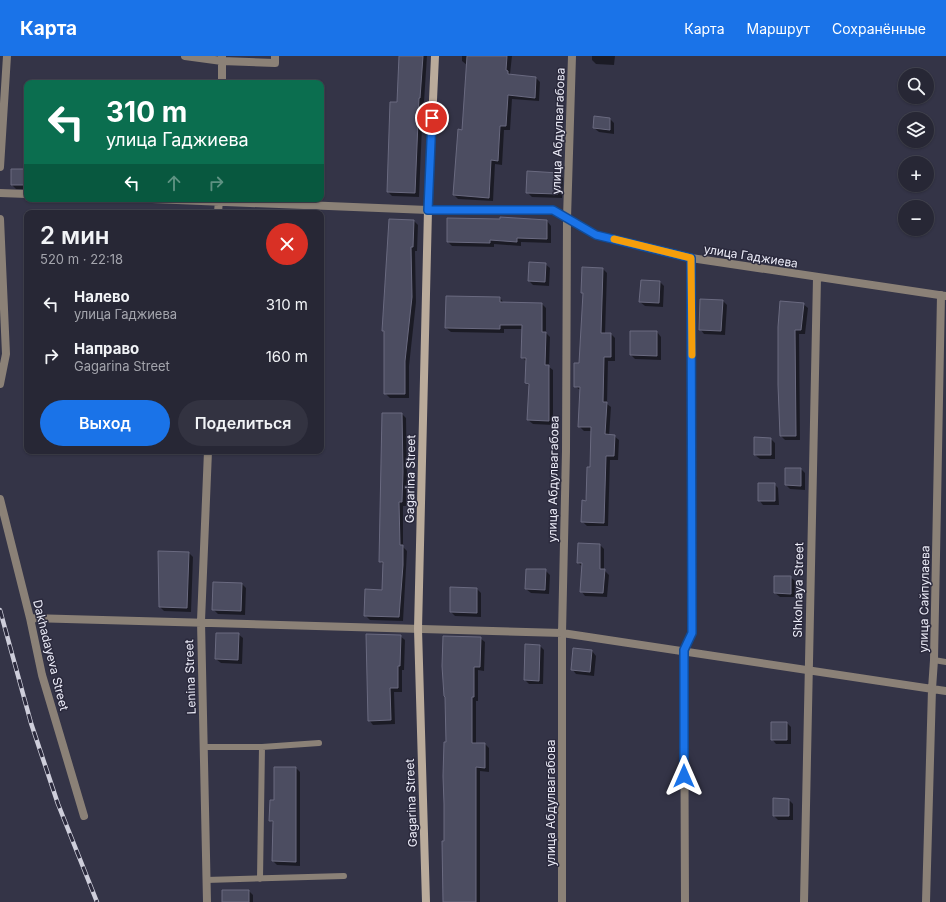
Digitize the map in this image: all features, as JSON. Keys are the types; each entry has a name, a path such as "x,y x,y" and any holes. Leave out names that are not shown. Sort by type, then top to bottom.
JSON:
{"street":[{"path":"0,167 7,56"},
{"path":"185,56 275,63 275,56"},
{"name":"Gagarina Street","path":"426,902 418,629 428,210 434,56"},
{"name":"улица Абдулвагабова","path":"562,902 562,633 566,451 567,218 572,56"},
{"path":"222,59 222,80"},
{"path":"0,193 24,194"},
{"name":"улица Гаджиева","path":"261,202 428,210 553,210 596,235 691,258 944,296"},
{"path":"0,219 6,354 0,384"},
{"path":"685,902 684,650 692,633 691,258"},
{"name":"Shkolnaya Street","path":"804,902 817,278"},
{"name":"улица Сайпулаева","path":"926,902 944,296"},
{"name":"Lenina Street","path":"207,902 201,621 208,454"},
{"name":"Dakhadayeva Street","path":"0,499 30,618 42,675 84,816"},
{"path":"30,618 201,621 562,633 808,669 946,692"}],"lane":[{"path":"934,660 946,662"},
{"path":"204,747 262,747 319,743"},
{"path":"260,879 262,747"},
{"path":"206,880 344,876"}],"building":[{"path":"399,56 423,56 419,98 415,193 387,192 390,102 397,102"},
{"path":"467,56 507,56 506,70 508,71 508,74 536,77 535,98 508,95 506,126 500,126 498,161 491,160 489,198 453,195 458,129 462,130"},
{"path":"594,116 610,118 610,130 593,128"},
{"path":"11,169 24,169 24,185 11,185"},
{"path":"527,171 559,173 558,194 526,193"},
{"path":"500,217 547,220 547,239 517,238 517,242 490,240 490,243 447,242 447,218 500,219"},
{"path":"389,219 414,220 413,247 411,247 412,297 405,361 405,394 384,394 384,331 382,331"},
{"path":"529,262 546,263 545,282 528,281"},
{"path":"582,267 603,268 601,333 611,333 611,357 604,357 603,402 607,402 605,434 615,435 614,456 606,456 604,523 581,522 582,500 586,501 587,467 590,467 591,427 578,427 580,387 574,387 574,363 579,363 583,293 581,293"},
{"path":"641,280 660,281 659,303 639,302"},
{"path":"446,296 500,297 500,302 542,303 542,332 546,332 545,365 549,365 549,421 527,420 529,384 525,383 526,358 521,358 522,325 500,325 500,329 445,328"},
{"path":"700,299 723,300 721,331 699,330"},
{"path":"780,301 804,303 801,330 795,330 796,436 780,436 778,327"},
{"path":"630,331 657,331 657,356 630,355"},
{"path":"382,413 402,413 402,502 399,502 400,545 403,545 403,565 399,617 364,616 365,589 382,590 383,562 379,562"},
{"path":"754,437 771,438 771,455 754,455"},
{"path":"785,468 801,468 801,486 785,485"},
{"path":"758,483 775,483 775,501 758,501"},
{"path":"578,543 600,544 600,569 605,569 603,593 580,592 582,563 577,563"},
{"path":"158,551 189,552 187,608 159,607"},
{"path":"526,569 546,569 545,590 525,589"},
{"path":"774,576 791,576 791,594 774,593"},
{"path":"213,582 242,583 241,611 212,610"},
{"path":"450,587 477,588 477,613 450,612"},
{"path":"216,633 239,633 238,660 215,659"},
{"path":"366,634 401,635 400,666 398,666 398,688 390,688 391,720 368,721"},
{"path":"443,636 481,637 480,667 474,667 474,697 472,697 472,743 485,743 485,768 476,767 476,902 443,902 443,776 444,742 446,742 445,697 442,666"},
{"path":"525,644 540,645 539,681 524,680"},
{"path":"573,648 592,650 590,672 571,670"},
{"path":"771,722 787,722 787,740 771,740"},
{"path":"274,767 296,767 296,862 272,861 273,821 269,821 270,800 274,800"},
{"path":"773,798 789,799 789,816 773,816"},
{"path":"222,890 249,890 249,902 222,902"}],"railway":[{"path":"0,610 31,723 58,804 97,902"}],"slow traffic":[{"path":"614,239 691,258 692,355"}],"route":[{"path":"432,118 428,210 553,210 596,235 691,258 692,633 684,650 684,776"}]}
